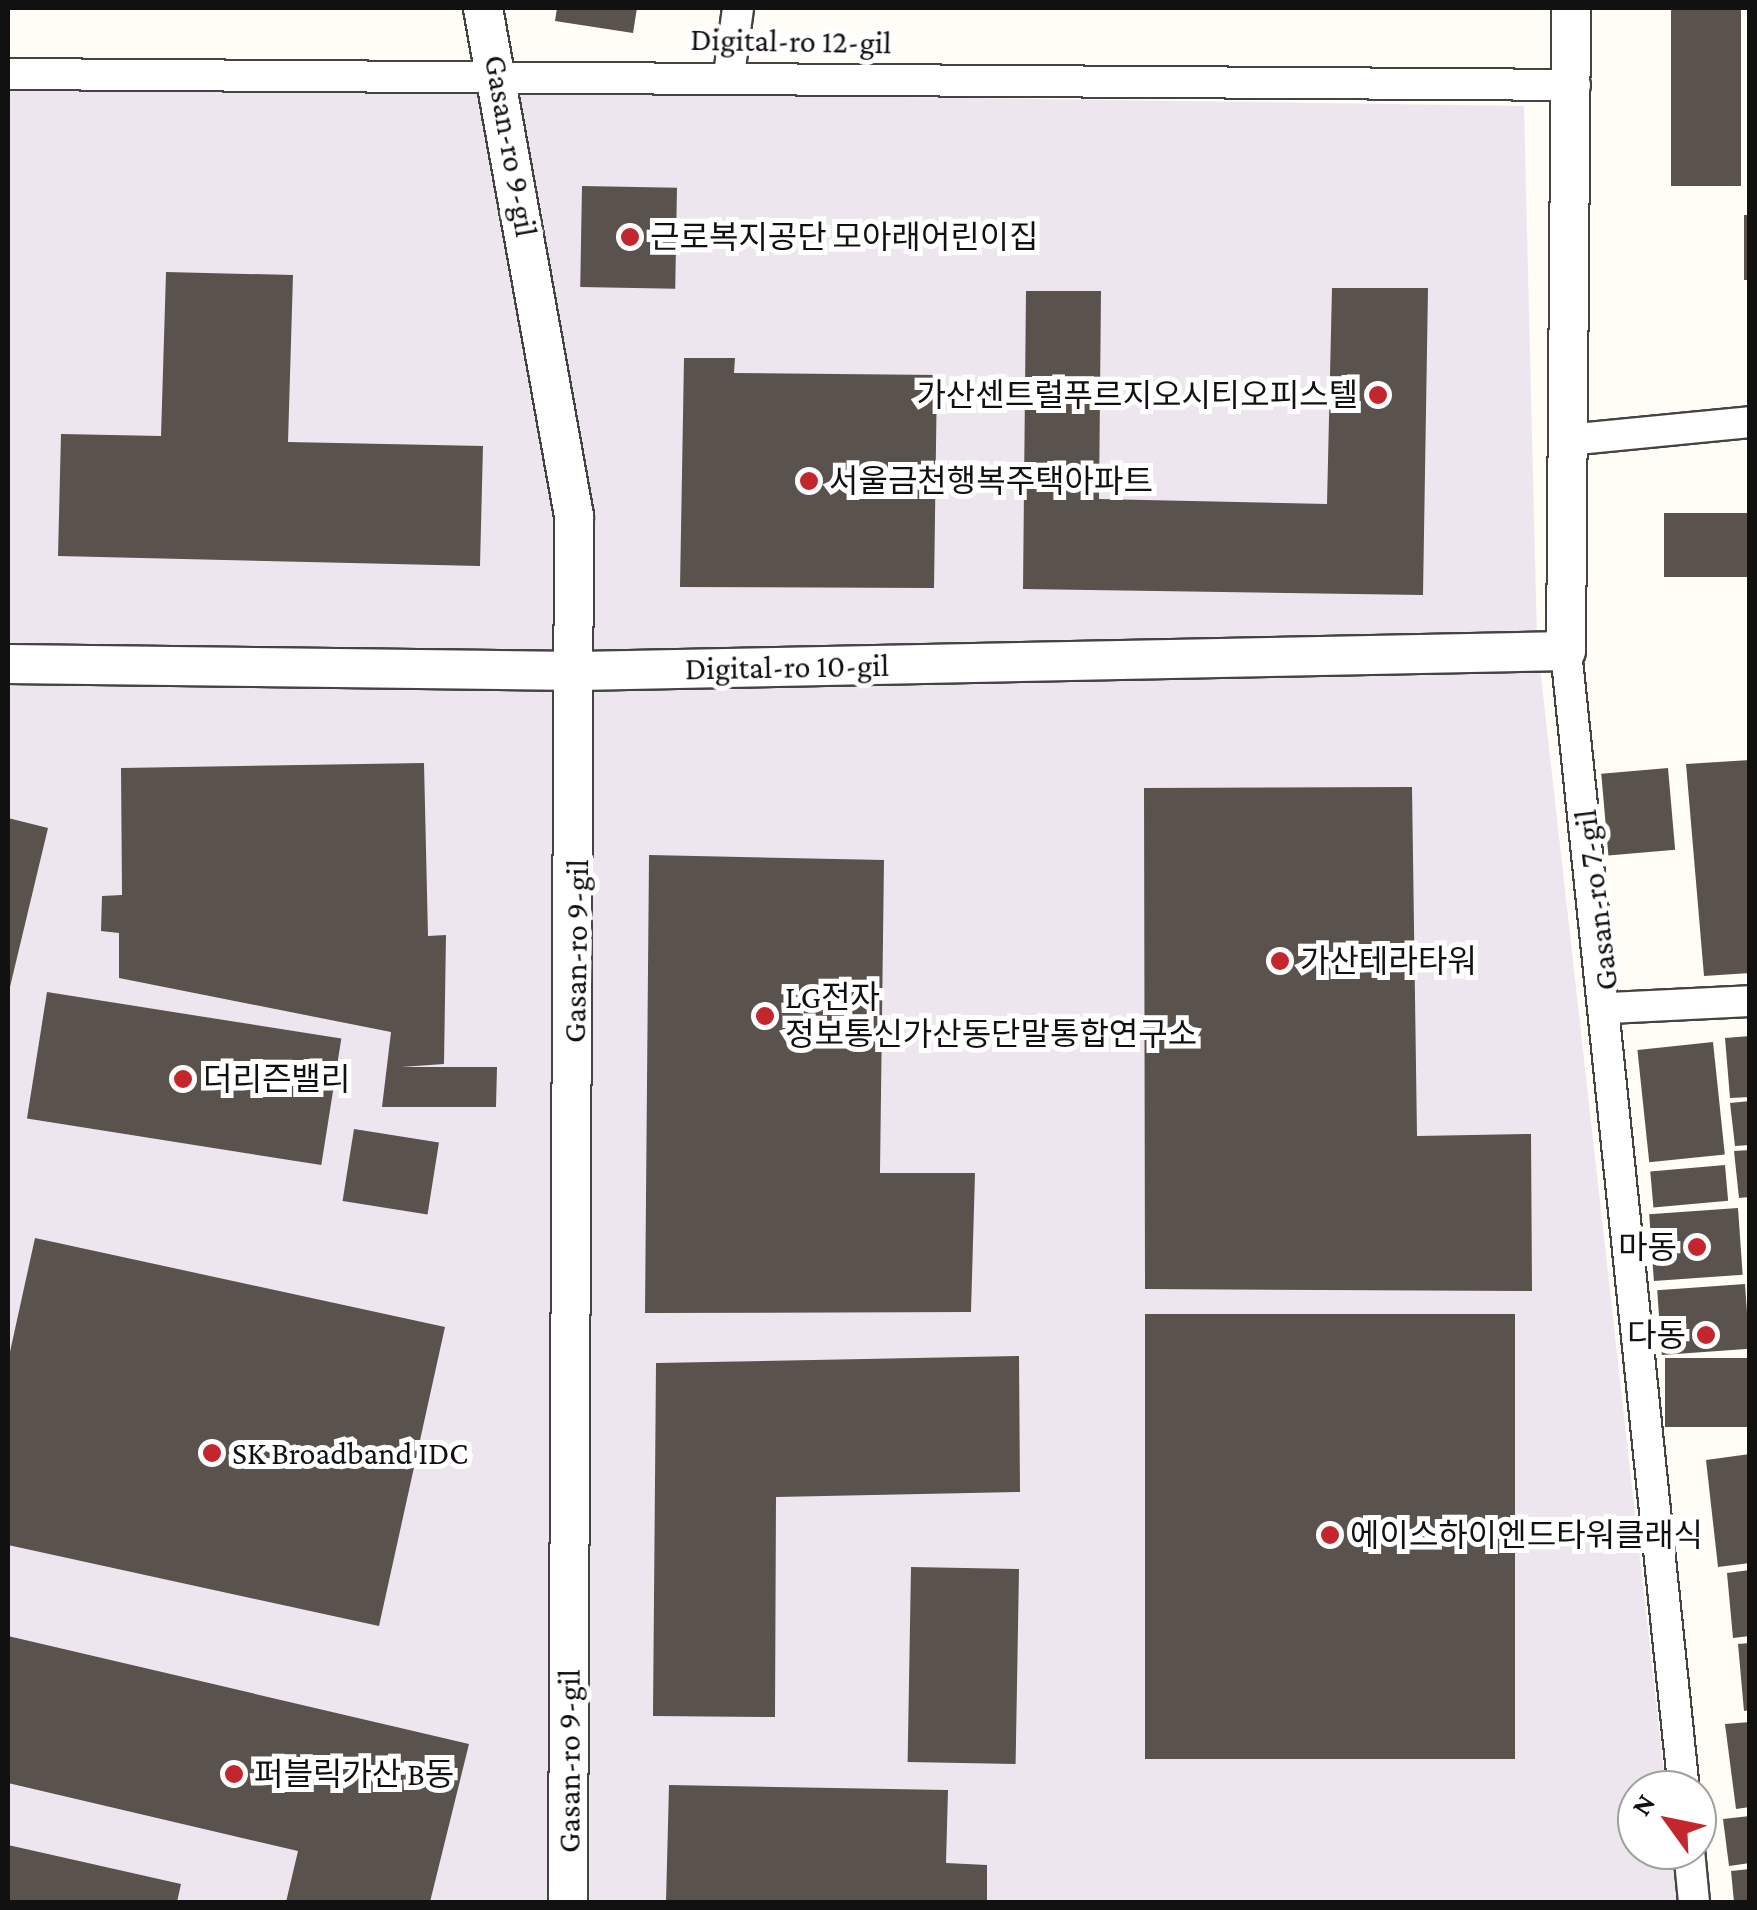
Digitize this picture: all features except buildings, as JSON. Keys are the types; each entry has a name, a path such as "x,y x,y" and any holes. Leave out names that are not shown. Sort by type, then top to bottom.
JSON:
{"street":[{"name":"Gasan-ro 9-gil","path":"484,8 500,74 574,516 578,671 568,1902"},
{"path":"729,75 738,8"},
{"name":"Gasan-ro 7-gil","path":"1572,8 1575,85 1566,651 1610,1008 1682,1770"},
{"name":"Digital-ro 12-gil","path":"8,74 729,75 1575,85"},
{"path":"1567,440 1750,422"},
{"name":"Digital-ro 10-gil","path":"8,664 578,671 1566,651"},
{"path":"1610,1008 1750,1001"},
{"path":"1691,1870 1694,1902"}],"shaded area":[{"path":"8,84 1524,106 1537,640 1664,1770 1617,1770 1617,1870 1675,1870 1679,1902 8,1902"}],"place":[{"name":"근로복지공단 모아래어린이집","path":"630,237"},
{"name":"가산센트럴푸르지오시티오피스텔","path":"1378,395"},
{"name":"서울금천행복주택아파트","path":"809,481"},
{"name":"가산테라타워","path":"1280,961"},
{"name":"LG전자 정보통신가산동단말통합연구소","path":"765,1016"},
{"name":"더리즌밸리","path":"183,1079"},
{"name":"마동","path":"1697,1247"},
{"name":"다동","path":"1706,1335"},
{"name":"SK Broadband IDC","path":"212,1453"},
{"name":"에이스하이엔드타워클래식","path":"1330,1535"},
{"name":"퍼블릭가산 B동","path":"234,1774"}]}
